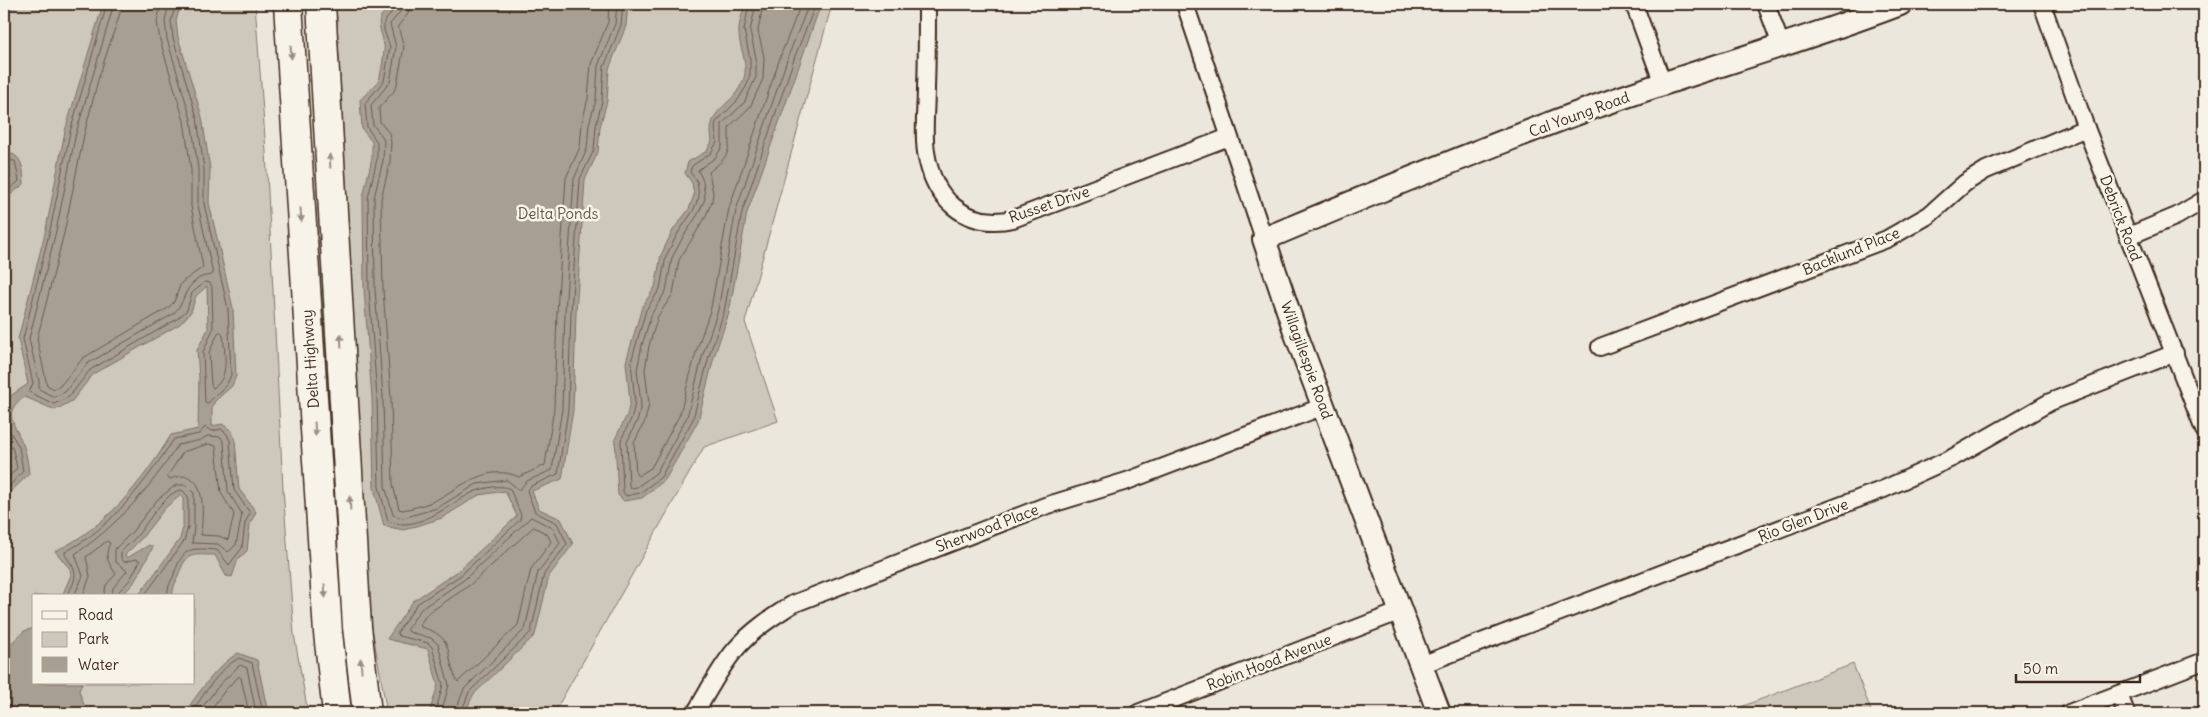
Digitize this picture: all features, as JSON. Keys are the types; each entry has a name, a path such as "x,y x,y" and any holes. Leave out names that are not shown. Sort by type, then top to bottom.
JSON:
{"highway":[{"name":"Delta Highway","path":"288,4 328,634 337,713"},
{"name":"Delta Highway","path":"321,4 357,627 367,713"}],"main road":[{"name":"Cal Young Road","path":"1264,240 1358,200 1525,134 1664,84 1781,46 1900,4"},
{"name":"Willagillespie Road","path":"1264,240 1296,334 1440,713"}],"street":[{"name":"Russet Drive","path":"927,4 926,151 935,184 946,200 962,213 985,220 1005,221 1013,219 1229,137"},
{"name":"Willagillespie Road","path":"1185,4 1264,240"},
{"path":"1634,4 1664,84"},
{"path":"1766,4 1781,46"},
{"name":"Debrick Road","path":"2042,4 2086,128 2204,430"},
{"name":"Backlund Place","path":"1600,347 1887,239 1929,215 1966,183 1986,170 2086,128"},
{"path":"2128,236 2177,216 2204,200"},
{"name":"Rio Glen Drive","path":"1421,665 1884,489 1952,458 2050,402 2174,353"},
{"name":"Sherwood Place","path":"695,713 737,647 759,627 793,604 1045,506 1127,481 1324,406"},
{"name":"Robin Hood Avenue","path":"1138,713 1401,611"},
{"path":"2069,713 2204,661"},
{"path":"2119,694 2126,713"}],"green space":[{"path":"4,4 255,4 266,152 283,489 294,634 308,713 4,713"},
{"name":"Delta Ponds","path":"336,4 832,4 745,322 778,421 704,447 554,713 387,713 372,628 368,578"},
{"path":"1853,664 1872,713 1725,713"}],"water":[{"path":"103,4 181,4 176,21 178,37 202,117 210,169 209,203 233,308 236,376 232,386 215,401 212,407 212,426 222,424 232,431 235,440 239,489 256,512 250,524 247,551 238,559 232,577 226,576 215,555 195,555 187,558 184,562 173,594 139,594 180,539 183,527 183,496 181,495 165,508 141,539 125,555 127,558 149,545 153,547 133,584 123,594 63,594 71,575 70,569 55,551 91,530 122,502 148,469 171,435 198,429 199,378 197,350 208,329 207,286 196,296 191,312 180,324 93,374 72,401 55,410 25,397 17,403 13,408 12,419 25,450 29,474 4,498 4,400 28,384 18,339 46,229 65,131"},
{"path":"394,4 628,4 626,26 609,69 607,101 600,127 598,152 585,180 576,313 573,410 562,479 532,491 539,509 561,519 573,544 549,576 535,635 473,695 465,713 429,713 438,685 428,649 387,639 413,601 458,571 517,516 505,491 479,495 442,518 404,530 384,526 374,488 372,399 364,289 363,197 372,158 372,142 362,129 360,100 379,80 384,45 379,23 383,14"},
{"path":"745,4 821,4 747,213 729,313 714,357 698,421 665,480 642,498 624,501 618,495 615,439 627,415 630,402 626,362 642,307 655,287 661,255 673,230 689,209 694,195 692,183 685,173 688,162 707,151 712,141 712,122 720,109 737,92 742,83 745,63 740,44 739,30"},
{"path":"13,154 21,163 24,184 4,200 4,156"},
{"path":"32,629 32,684 82,684 79,691 87,713 4,713 4,650 24,631"},
{"path":"238,653 257,660 268,713 184,713 222,665"}]}
